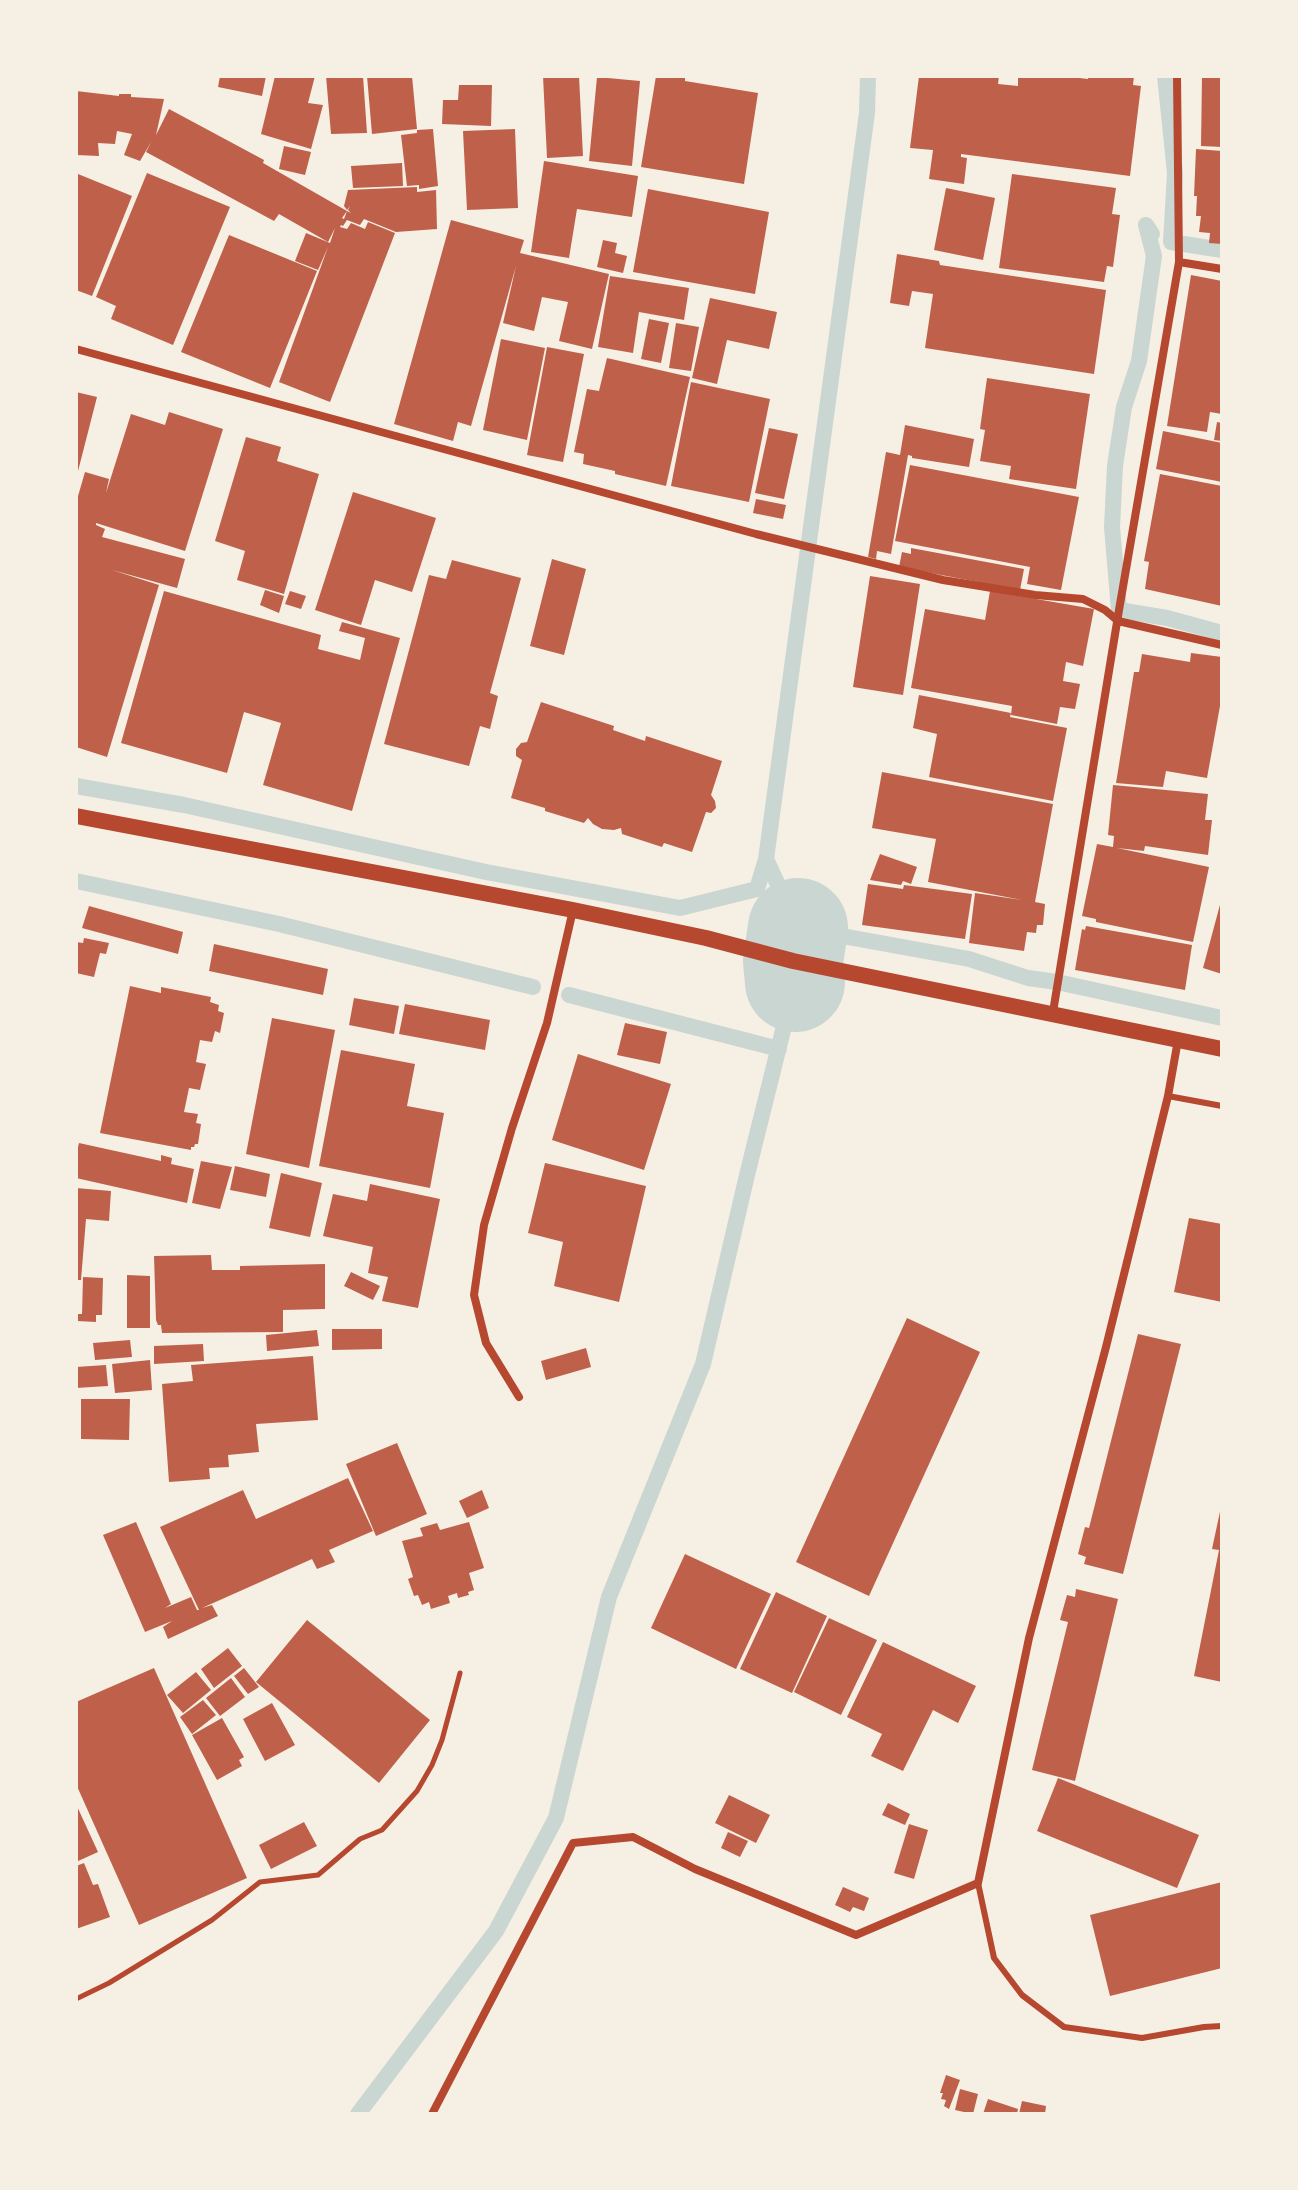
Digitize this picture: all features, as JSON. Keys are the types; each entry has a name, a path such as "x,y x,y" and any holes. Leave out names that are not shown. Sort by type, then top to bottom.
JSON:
{"main road":[{"path":"76,816 573,910 706,938 793,961 1222,1049"}],"street":[{"path":"1053,1012 1179,262 1177,76"},
{"path":"1179,262 1222,269"},
{"path":"76,349 756,534 943,580 1035,595 1083,599 1118,621 1222,645"},
{"path":"519,1397 486,1343 474,1295 484,1225 547,1023 573,910"},
{"path":"432,2114 573,1843 633,1837 695,1869 856,1935 978,1883 1029,1638 1106,1347 1168,1096 1178,1040"}],"lane":[{"path":"1168,1096 1222,1106"},
{"path":"978,1883 994,1958 1022,1995 1064,2027 1142,2038 1222,2026"}],"path":[{"path":"76,1999 109,1983 212,1920 260,1882 318,1875 360,1839 382,1830 417,1791 432,1765 460,1673"}],"building":[{"path":"220,76 266,76 262,96 218,87"},
{"path":"275,76 315,76 308,103 323,105 311,149 261,134"},
{"path":"326,76 363,76 367,133 331,134"},
{"path":"367,76 412,76 417,129 372,134"},
{"path":"543,76 579,76 583,156 547,158"},
{"path":"656,76 685,76 685,81 758,93 744,184 641,167"},
{"path":"919,76 999,76 998,84 1018,86 1018,76 1088,79 1088,76 1134,76 1133,85 1141,86 1130,176 961,154 961,157 967,158 964,184 929,179 933,150 910,148"},
{"path":"1202,76 1222,76 1222,147 1201,146"},
{"path":"597,77 640,81 632,166 589,161"},
{"path":"459,85 492,85 491,126 442,124 443,100 458,100"},
{"path":"76,91 164,99 156,135 169,109 264,160 263,163 351,213 348,210 350,206 347,210 344,206 348,190 417,187 417,192 436,190 437,229 396,232 364,219 360,225 347,220 340,227 347,229 351,223 365,229 368,222 395,233 330,402 279,382 328,247 318,270 295,261 306,233 330,243 335,228 328,242 279,214 274,221 146,152 151,142 140,161 124,155 132,134 117,131 115,144 98,143 99,156 76,155"},
{"path":"433,129 438,186 419,189 419,185 407,186 401,135"},
{"path":"515,129 518,208 467,210 463,131"},
{"path":"284,146 311,152 305,175 279,169"},
{"path":"1196,149 1222,151 1222,244 1209,243 1210,233 1199,232 1201,216 1196,216 1197,196 1194,196"},
{"path":"544,161 638,176 632,217 577,209 569,258 531,252"},
{"path":"402,163 403,186 353,188 351,166"},
{"path":"147,173 230,207 173,345 111,319 116,306 96,297"},
{"path":"78,174 132,196 92,296 76,290"},
{"path":"1012,174 1116,188 1112,214 1120,215 1113,267 1107,266 1104,282 999,268"},
{"path":"946,188 995,198 983,260 934,250"},
{"path":"648,189 769,212 755,294 633,272"},
{"path":"451,220 524,240 520,253 609,274 592,349 559,341 568,302 542,297 534,331 503,323 516,266 471,426 458,422 453,441 394,424"},
{"path":"229,235 317,271 270,388 181,352"},
{"path":"603,240 617,243 615,253 627,256 623,273 597,267"},
{"path":"897,254 939,261 940,265 1106,290 1094,374 925,348 933,294 912,291 909,306 890,303"},
{"path":"1191,275 1222,281 1222,414 1210,412 1207,432 1167,426"},
{"path":"610,276 689,288 684,320 639,312 633,353 598,347"},
{"path":"710,298 777,312 769,349 727,340 717,384 692,378"},
{"path":"649,319 669,323 661,363 641,359"},
{"path":"676,323 699,327 691,371 669,368"},
{"path":"501,339 545,348 527,440 483,430"},
{"path":"547,347 584,354 563,462 527,455"},
{"path":"607,358 690,377 666,486 583,464 584,454 574,452 587,389 599,391"},
{"path":"987,378 1090,394 1076,489 1009,479 1011,466 980,461 985,430 980,429"},
{"path":"691,382 770,399 749,502 671,486"},
{"path":"76,392 97,397 77,475 76,475"},
{"path":"169,412 223,429 185,551 96,523 105,529 102,537 185,559 177,588 112,570 159,585 107,757 76,747 76,503 85,472 109,479 106,493 131,414 165,425"},
{"path":"1217,422 1222,423 1222,441 1214,440"},
{"path":"905,425 974,439 969,467 908,455 891,554 877,551 876,559 868,557 886,452 900,455"},
{"path":"769,428 798,434 784,499 755,493"},
{"path":"1163,431 1222,443 1222,482 1156,469"},
{"path":"246,437 281,447 277,461 319,474 284,594 237,580 245,551 215,541"},
{"path":"910,465 1079,497 1061,590 1027,584 1030,567 895,541"},
{"path":"1160,474 1222,486 1222,606 1145,589 1149,562 1144,561"},
{"path":"353,492 436,518 412,592 375,580 361,625 315,610"},
{"path":"756,499 786,505 783,519 753,513"},
{"path":"911,548 1024,569 1020,590 899,567 902,552 911,554"},
{"path":"552,559 586,569 564,655 530,646"},
{"path":"452,560 521,578 490,693 498,696 490,729 480,726 469,766 384,744 429,575 446,579"},
{"path":"870,576 920,584 903,695 853,687"},
{"path":"265,590 284,596 279,613 260,605"},
{"path":"164,591 321,635 318,649 360,660 365,638 339,631 342,622 400,638 352,811 263,785 281,723 244,712 227,773 121,743"},
{"path":"290,591 306,596 301,609 285,604"},
{"path":"990,591 1094,609 1083,666 1066,662 1063,681 1080,684 1075,709 1060,707 1057,724 1011,715 1012,706 911,688 925,609 985,620"},
{"path":"1191,653 1222,657 1222,695 1207,778 1166,771 1163,787 1116,783 1134,672 1139,672 1142,654 1190,662"},
{"path":"919,695 1011,713 1010,717 1067,728 1053,801 929,777 937,734 913,728"},
{"path":"541,702 614,726 613,730 645,741 646,736 722,761 711,795 716,808 711,813 706,812 692,852 664,843 662,847 622,834 621,828 602,829 588,818 584,823 511,798 522,760 516,756 516,749 527,742"},
{"path":"882,772 1053,804 1035,902 1045,904 1043,925 1037,925 1036,933 1027,932 1024,951 969,943 975,893 1022,900 928,882 936,839 872,828"},
{"path":"1113,785 1208,794 1205,820 1212,820 1208,855 1145,846 1144,851 1117,848 1209,867 1193,942 1096,922 1096,919 1082,916 1097,844 1113,847 1114,836 1108,835"},
{"path":"880,854 917,867 911,884 870,880"},
{"path":"868,884 903,889 904,885 972,894 965,939 862,925"},
{"path":"1222,902 1222,974 1203,968"},
{"path":"89,906 183,932 178,954 82,928"},
{"path":"1086,926 1192,945 1185,990 1075,970 1082,929 1085,930"},
{"path":"84,938 109,943 106,954 100,953 94,977 76,973 76,942 83,943"},
{"path":"214,944 328,969 323,995 209,971"},
{"path":"130,986 161,993 161,987 211,997 210,1002 219,1005 218,1011 224,1013 220,1033 215,1031 212,1042 200,1040 196,1062 206,1064 200,1090 189,1088 184,1112 198,1114 196,1123 201,1124 198,1144 191,1150 100,1133"},
{"path":"354,998 399,1006 394,1034 349,1025"},
{"path":"405,1004 490,1020 485,1050 399,1034"},
{"path":"272,1018 335,1030 309,1168 246,1154"},
{"path":"625,1023 667,1032 660,1064 617,1055"},
{"path":"341,1050 415,1064 407,1106 444,1113 430,1188 319,1166"},
{"path":"578,1054 671,1084 644,1170 552,1140"},
{"path":"79,1143 161,1161 161,1155 172,1158 171,1164 194,1169 187,1203 76,1178"},
{"path":"201,1161 232,1167 220,1209 192,1203"},
{"path":"545,1163 646,1186 619,1302 554,1286 563,1242 528,1233"},
{"path":"235,1166 270,1174 266,1197 230,1190"},
{"path":"281,1173 322,1183 310,1237 269,1228"},
{"path":"370,1184 440,1199 418,1308 382,1301 388,1277 368,1273 373,1247 323,1236 333,1194 367,1201"},
{"path":"76,1188 111,1191 109,1221 86,1219 81,1280 76,1280"},
{"path":"1189,1218 1222,1224 1222,1302 1174,1292"},
{"path":"211,1255 212,1270 240,1270 240,1266 325,1264 325,1309 283,1310 283,1332 162,1333 161,1325 156,1320 154,1256"},
{"path":"351,1272 380,1286 373,1300 344,1286"},
{"path":"127,1275 150,1276 150,1328 127,1328"},
{"path":"83,1277 103,1278 102,1315 96,1315 96,1322 77,1321 78,1314 82,1314"},
{"path":"907,1318 980,1352 869,1596 796,1562"},
{"path":"332,1329 382,1329 382,1349 332,1350"},
{"path":"317,1330 319,1346 267,1351 266,1335"},
{"path":"1138,1334 1181,1344 1123,1574 1084,1564 1086,1557 1078,1554 1085,1527 1089,1528"},
{"path":"130,1340 132,1357 95,1360 93,1343"},
{"path":"203,1344 204,1361 154,1364 154,1346"},
{"path":"586,1348 591,1367 546,1380 541,1361"},
{"path":"313,1356 318,1420 256,1424 259,1452 228,1455 229,1467 209,1468 210,1479 169,1482 162,1384 193,1381 191,1365"},
{"path":"150,1360 152,1390 115,1393 112,1364"},
{"path":"106,1365 108,1386 76,1388 76,1367"},
{"path":"81,1399 130,1399 129,1440 81,1439"},
{"path":"397,1443 427,1514 376,1536 346,1464"},
{"path":"348,1478 373,1531 329,1550 335,1562 317,1569 312,1559 202,1608 212,1605 218,1616 168,1639 163,1627 172,1621 145,1632 103,1535 136,1522 171,1604 165,1608 191,1597 199,1610 160,1527 243,1490 256,1519"},
{"path":"482,1490 489,1508 467,1518 459,1501"},
{"path":"1221,1507 1222,1682 1194,1676 1219,1550 1212,1549"},
{"path":"469,1522 484,1568 469,1573 474,1590 458,1598 457,1593 448,1596 450,1603 431,1609 429,1602 422,1605 418,1595 414,1596 408,1579 413,1577 402,1541 423,1536 420,1528 437,1523 440,1530"},
{"path":"685,1554 771,1594 736,1669 651,1628"},
{"path":"1076,1589 1118,1599 1075,1781 1032,1770 1068,1622 1060,1620 1067,1595 1075,1597"},
{"path":"776,1592 827,1616 792,1693 740,1669"},
{"path":"829,1618 877,1640 841,1715 794,1692"},
{"path":"307,1620 430,1720 379,1783 256,1682"},
{"path":"883,1642 976,1686 958,1723 933,1710 903,1771 871,1756 882,1734 847,1717"},
{"path":"228,1648 242,1666 214,1688 201,1669"},
{"path":"154,1668 247,1878 139,1925 76,1784 76,1702"},
{"path":"244,1668 259,1687 248,1694 234,1676"},
{"path":"196,1672 211,1690 183,1713 167,1695"},
{"path":"231,1678 245,1697 220,1716 206,1698"},
{"path":"203,1700 216,1715 192,1734 180,1717"},
{"path":"272,1703 295,1745 265,1761 243,1719"},
{"path":"222,1718 244,1757 239,1760 242,1766 217,1780 192,1735"},
{"path":"1058,1778 1199,1835 1177,1888 1037,1831"},
{"path":"729,1795 770,1815 756,1843 715,1823"},
{"path":"888,1803 910,1814 905,1825 882,1815"},
{"path":"76,1804 98,1852 76,1862"},
{"path":"304,1822 317,1846 271,1869 259,1845"},
{"path":"909,1824 928,1830 914,1879 894,1873"},
{"path":"728,1832 748,1841 740,1857 721,1848"},
{"path":"84,1863 93,1885 98,1884 110,1917 76,1929 76,1866"},
{"path":"1222,1882 1222,1968 1110,1996 1090,1915"},
{"path":"843,1887 869,1898 864,1911 853,1907 850,1912 835,1905"},
{"path":"946,2075 960,2080 949,2109 944,2106 946,2100 941,2099 943,2093 940,2093"},
{"path":"960,2089 978,2094 973,2114 955,2110"},
{"path":"988,2099 1018,2109 1017,2114 983,2114"},
{"path":"1022,2101 1046,2106 1045,2114 1019,2114"}],"waterway":[{"path":"868,76 867,113 766,859 798,928 969,959 1028,978 1222,1018"},
{"path":"1165,76 1175,173 1171,242 1222,250"},
{"path":"1152,234 1146,225 1154,256 1139,361 1124,407 1115,466 1112,527 1119,610 1167,618 1222,633"},
{"path":"76,786 184,805 486,872 680,908 757,889 766,859"},
{"path":"76,881 279,924 533,987"},
{"path":"795,982 793,961 798,928"},
{"path":"358,2114 496,1931 556,1818 609,1597 703,1364 795,982"},
{"path":"569,995 779,1049"}]}
